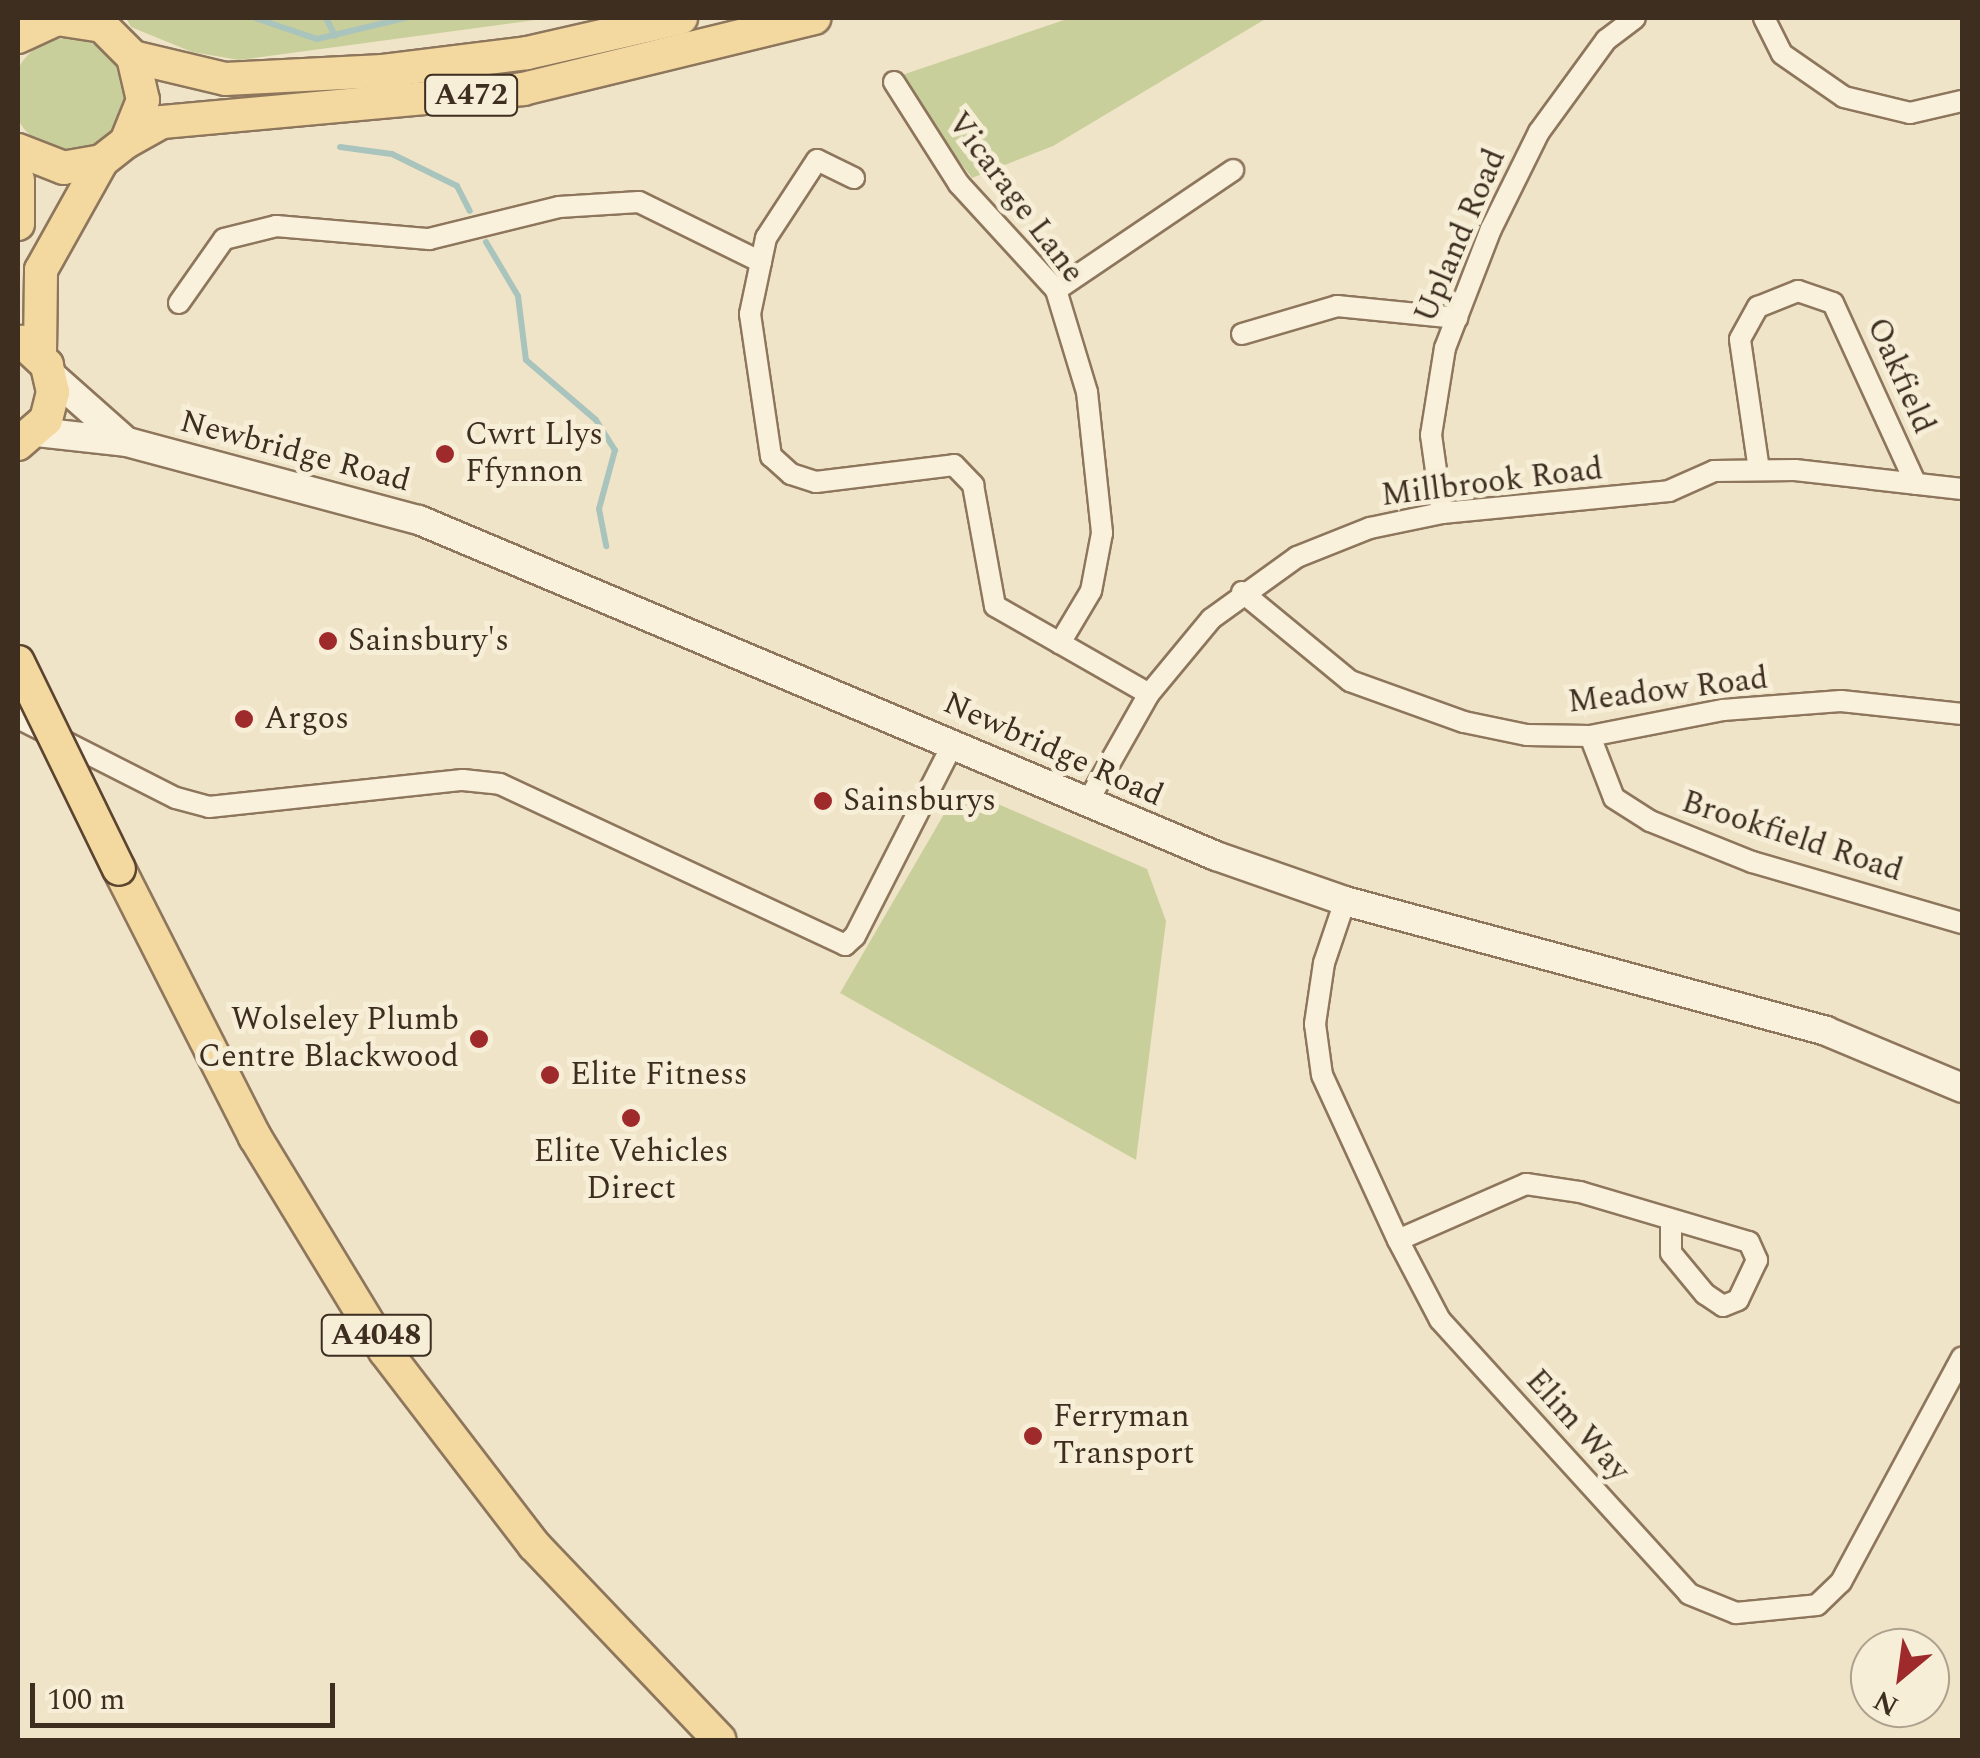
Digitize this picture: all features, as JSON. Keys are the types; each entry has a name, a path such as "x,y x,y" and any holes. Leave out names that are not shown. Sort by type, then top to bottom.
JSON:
{"main road":[{"name":"A472","path":"31,26 80,19 99,22 134,57 225,80 384,71 527,53 681,18"},
{"name":"A472","path":"18,150 64,168 114,151 162,122 523,89 814,18"},
{"path":"27,438 50,407 36,357 41,270 143,100 134,57"},
{"path":"18,180 18,224"},
{"name":"Newbridge Road","path":"36,357 127,442"},
{"name":"Newbridge Road","path":"27,438 127,442 473,540 1087,803 1346,901 1800,1023 1962,1088"},
{"name":"A4048","path":"18,662 256,1137 386,1351 534,1544 720,1740"}],"street":[{"name":"Upland Road","path":"1442,514 1430,436 1457,318 1491,229 1539,132 1606,40 1635,18"},
{"path":"1764,18 1782,54 1844,96 1910,113 1962,101"},
{"name":"Vicarage Lane","path":"894,82 959,184 1056,290 1087,392 1102,532 1091,590 1060,643"},
{"path":"854,178 817,160 766,238 750,314 772,456 790,474 816,482 954,465 973,485 994,606 1149,694"},
{"path":"1056,290 1233,170"},
{"path":"180,302 224,239 276,226 429,239 560,207 639,202 761,262"},
{"name":"Oakfield","path":"1759,470 1740,339 1758,307 1798,291 1833,302 1916,484"},
{"path":"1242,334 1337,306 1457,318"},
{"name":"Millbrook Road","path":"1087,803 1149,694 1242,592 1297,557 1370,528 1442,514 1560,507 1669,491 1714,470 1759,470 1962,489"},
{"name":"Meadow Road","path":"1242,592 1350,681 1464,722 1527,735 1590,736 1723,710 1841,702 1962,714"},
{"path":"18,718 176,798 209,807 463,780 500,784 845,945 855,936 953,744"},
{"name":"Brookfield Road","path":"1590,736 1614,798 1650,821 1752,862 1962,923"},
{"name":"Elim Way","path":"1346,901 1324,963 1315,1024 1322,1075 1398,1240 1440,1320 1689,1594 1736,1613 1816,1605 1841,1582 1962,1358"},
{"path":"1398,1240 1526,1184 1580,1192 1749,1242 1757,1260 1738,1300 1723,1306 1705,1294 1671,1254 1671,1221"}],"green space":[{"path":"126,18 550,18 239,60 192,52 131,27"},
{"path":"1070,18 1267,18 1053,146 972,178 896,77"},
{"path":"68,38 89,42 108,54 120,73 124,94 120,115 108,134 89,146 68,150 47,146 28,134 16,115 12,94 16,73 28,54 47,42"},
{"path":"954,797 998,804 1147,869 1166,921 1136,1160 840,993"}],"waterway":[{"path":"255,18 317,39 405,18"},
{"path":"326,18 335,36"},
{"path":"340,147 392,154 457,186 470,211"},
{"path":"486,242 518,296 526,360 596,420 615,450 599,509 606,546"}],"place":[{"name":"Cwrt Llys Ffynnon","path":"445,454"},
{"name":"Sainsbury's","path":"328,641"},
{"name":"Argos","path":"244,719"},
{"name":"Sainsburys","path":"823,801"},
{"name":"Wolseley Plumb Centre Blackwood","path":"479,1039"},
{"name":"Elite Fitness","path":"550,1075"},
{"name":"Elite Vehicles Direct","path":"631,1118"},
{"name":"Ferryman Transport","path":"1033,1436"}]}
